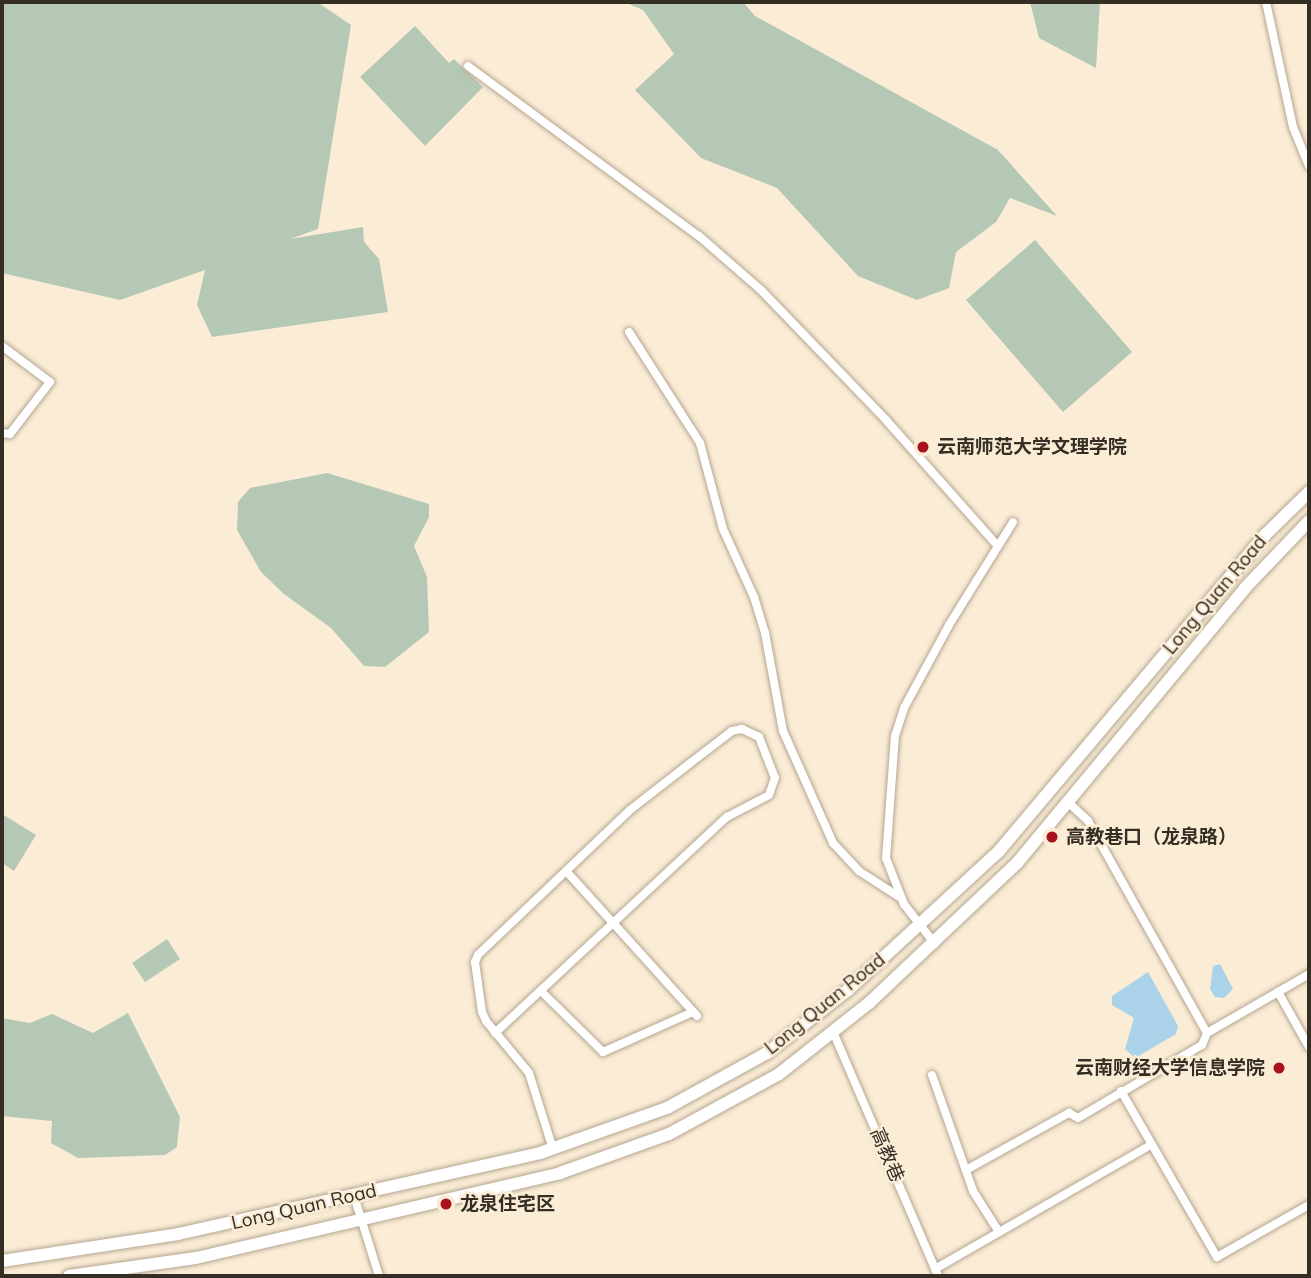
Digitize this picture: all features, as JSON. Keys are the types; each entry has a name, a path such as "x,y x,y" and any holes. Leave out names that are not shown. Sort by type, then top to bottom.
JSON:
{"main road":[{"name":"Long Quan Road","path":"2,1261 178,1234 553,1149 667,1108 767,1053 848,990 999,851 1266,534 1309,492"},
{"name":"Long Quan Road","path":"69,1276 196,1258 560,1174 623,1153 722,1108 834,1034 935,944 1070,804 1245,588 1309,521"}],"street":[{"path":"1266,2 1293,127 1309,166"},
{"path":"468,66 699,236 761,290 886,420 997,545"},
{"path":"629,332 699,443 723,529 754,597 765,633 783,731 833,843 859,872 901,898"},
{"path":"2,346 50,382 10,434 2,433"},
{"path":"935,944 901,898 886,858 895,736 904,708 997,545 1013,522"},
{"path":"495,1033 727,817 769,794 775,779 759,737 742,729 732,731 629,810 475,962 482,1012 495,1033 533,1082 553,1149"},
{"path":"1070,804 1088,821 1207,1033"},
{"path":"541,991 603,1052 695,1014 567,872"},
{"path":"966,1170 1069,1113 1078,1118 1202,1045 1207,1033 1309,974"},
{"path":"1278,992 1309,1047"},
{"name":"高教巷","path":"834,1034 937,1273"},
{"path":"932,1075 966,1170 999,1232"},
{"path":"1121,1091 1217,1257 1309,1205"},
{"path":"937,1273 999,1232 1151,1145"},
{"path":"354,1196 379,1276"}],"green space":[{"path":"2,2 317,2 351,25 318,229 290,239 363,227 364,242 379,259 388,312 212,337 197,305 205,270 120,300 2,273"},
{"path":"624,2 743,2 755,16 998,150 1057,216 1010,198 996,222 956,252 949,288 917,300 858,276 777,188 701,158 635,90 674,54 643,10"},
{"path":"1030,2 1100,2 1096,68 1039,38"},
{"path":"415,26 449,63 454,59 483,87 425,146 360,77"},
{"path":"1035,240 1132,352 1063,412 966,300"},
{"path":"327,473 429,504 429,517 414,546 427,577 429,632 385,667 364,666 331,628 284,594 261,572 237,530 238,502 250,488"},
{"path":"2,814 36,835 14,871 2,863"},
{"path":"167,939 180,959 145,982 132,963"},
{"path":"128,1013 180,1117 177,1147 165,1155 78,1158 51,1143 52,1121 2,1116 2,1018 30,1023 52,1014 93,1033"}],"water":[{"path":"1220,964 1233,989 1224,998 1215,997 1210,989 1213,966"},
{"path":"1148,972 1178,1026 1176,1034 1135,1058 1125,1049 1134,1018 1112,1005 1112,996"}],"place":[{"name":"云南师范大学文理学院","path":"923,447"},
{"name":"高教巷口（龙泉路）","path":"1052,837"},
{"name":"云南财经大学信息学院","path":"1279,1068"},
{"name":"龙泉住宅区","path":"446,1204"}]}
